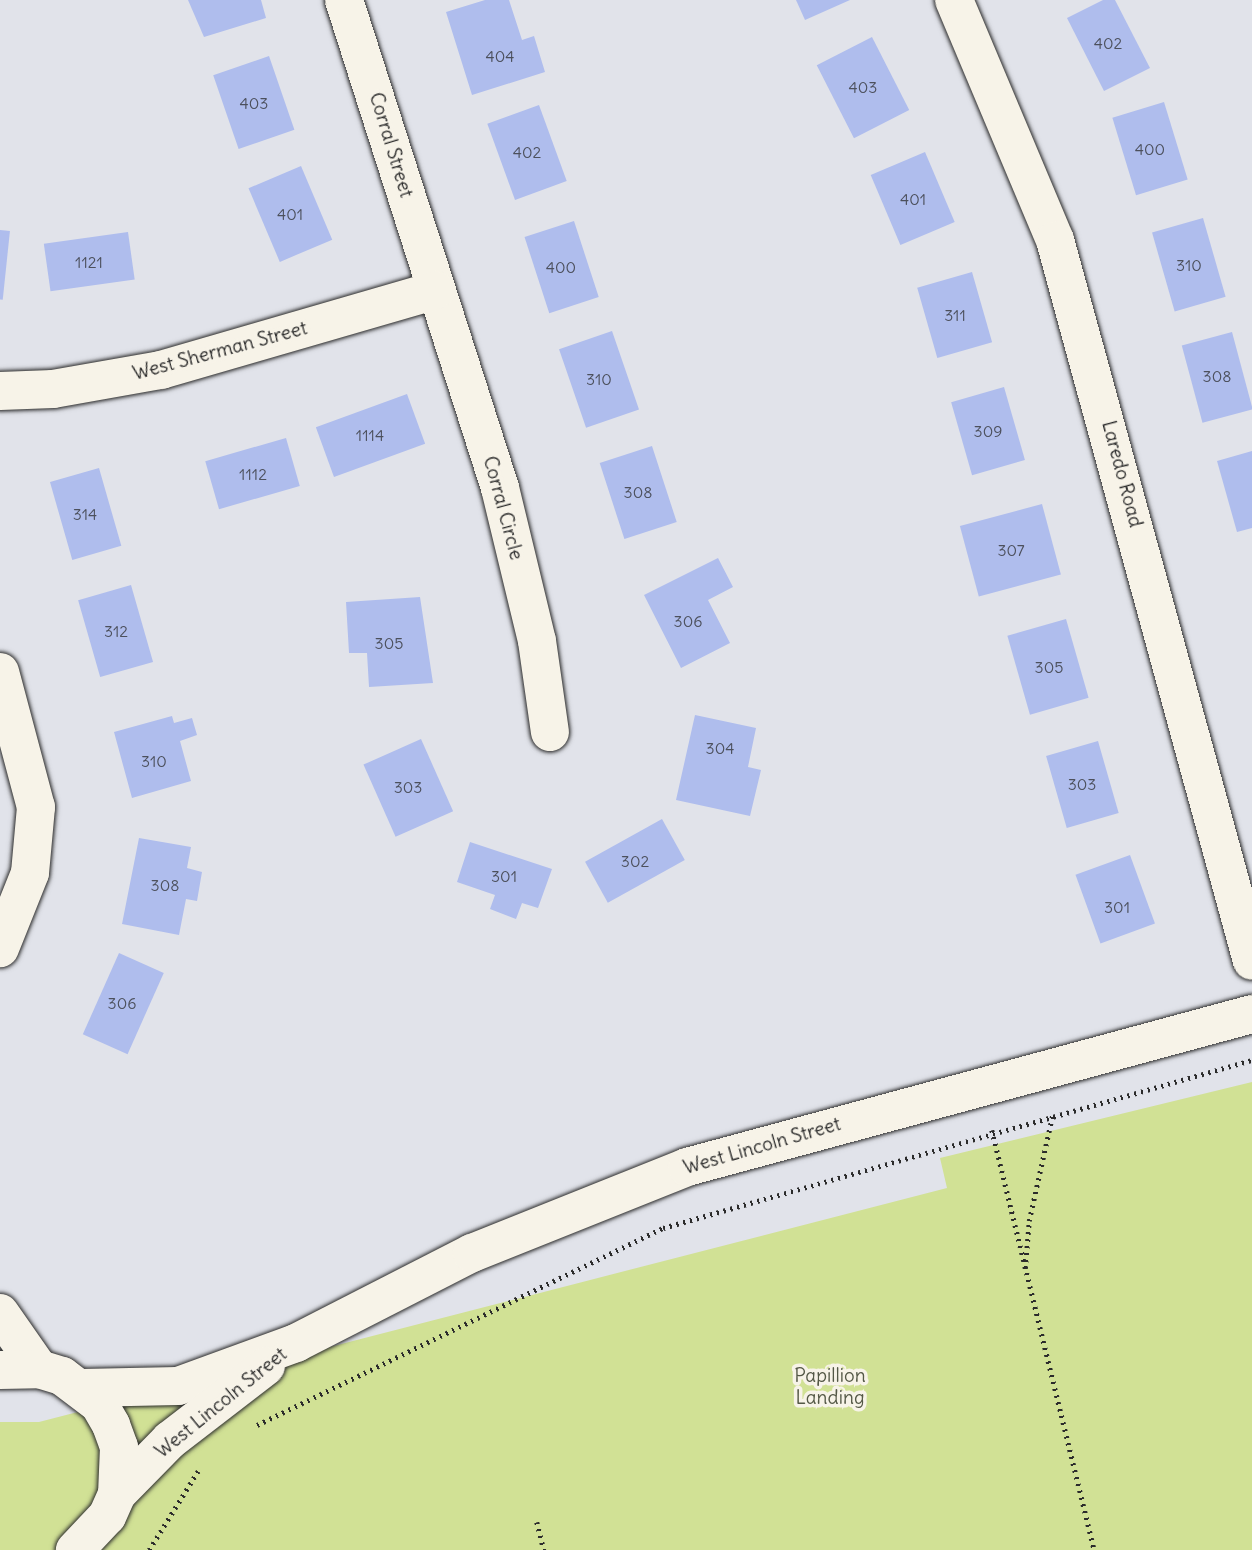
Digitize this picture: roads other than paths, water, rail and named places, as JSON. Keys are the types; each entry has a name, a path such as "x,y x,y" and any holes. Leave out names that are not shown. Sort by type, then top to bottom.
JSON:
{"street":[{"name":"Corral Street","path":"344,0 436,290"},
{"name":"Laredo Road","path":"954,0 1055,240 1252,961"},
{"name":"West Sherman Street","path":"0,391 53,389 161,370 436,290"},
{"name":"Corral Circle","path":"436,290 500,488 537,641 550,732"},
{"path":"0,672 36,807 30,873 0,948"},
{"name":"West Lincoln Street","path":"82,1388 178,1386 296,1343 472,1254 687,1167 1252,1014"},
{"path":"0,1313 39,1369"},
{"name":"West Lincoln Street","path":"117,1494 170,1440 296,1343"},
{"path":"0,1370 39,1369 82,1388 99,1404 115,1436 120,1471 117,1494 107,1516 75,1550"}],"park label":[{"name":"Papillion Landing","path":"830,1387"}]}
